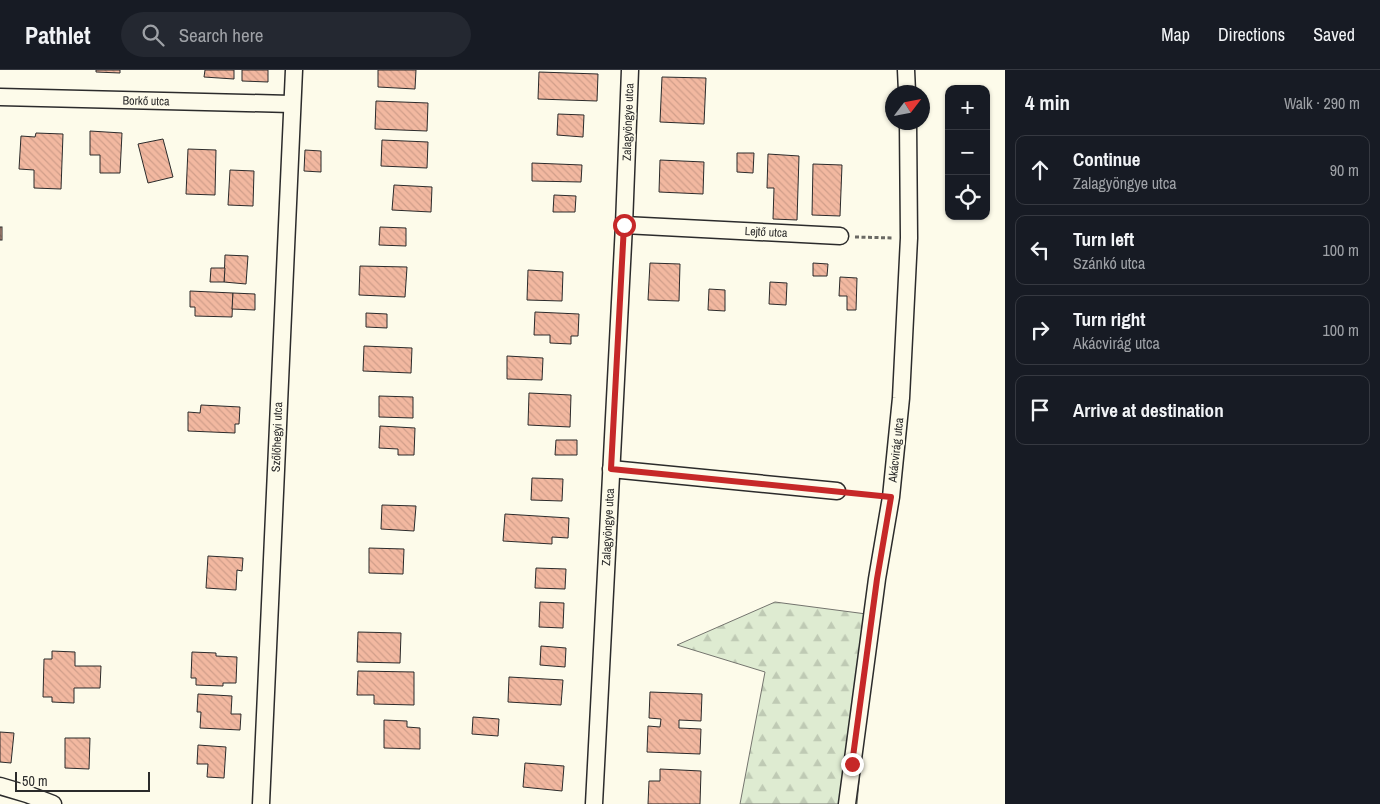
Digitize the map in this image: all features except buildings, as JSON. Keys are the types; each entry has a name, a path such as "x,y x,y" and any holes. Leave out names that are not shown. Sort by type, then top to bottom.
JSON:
{"street":[{"name":"Szőlőhegyi utca","path":"262,804 291,104 294,70"},
{"name":"Zalagyöngye utca","path":"594,804 624,225 630,70"},
{"path":"906,70 907,85"},
{"name":"Borkő utca","path":"0,97 291,104"},
{"name":"Akácvirág utca","path":"848,804 877,579 891,497 901,398 909,238 908,130"},
{"name":"Lejtő utca","path":"624,225 840,236"},
{"path":"611,469 837,491"},
{"path":"0,786 53,804"}],"path":[{"path":"840,236 909,238"},
{"path":"837,491 891,497"}],"green space":[{"path":"775,602 874,615 857,804 740,804 765,672 677,645"}],"route":[{"path":"624,225 611,469 891,497 877,579 852,764"}]}
